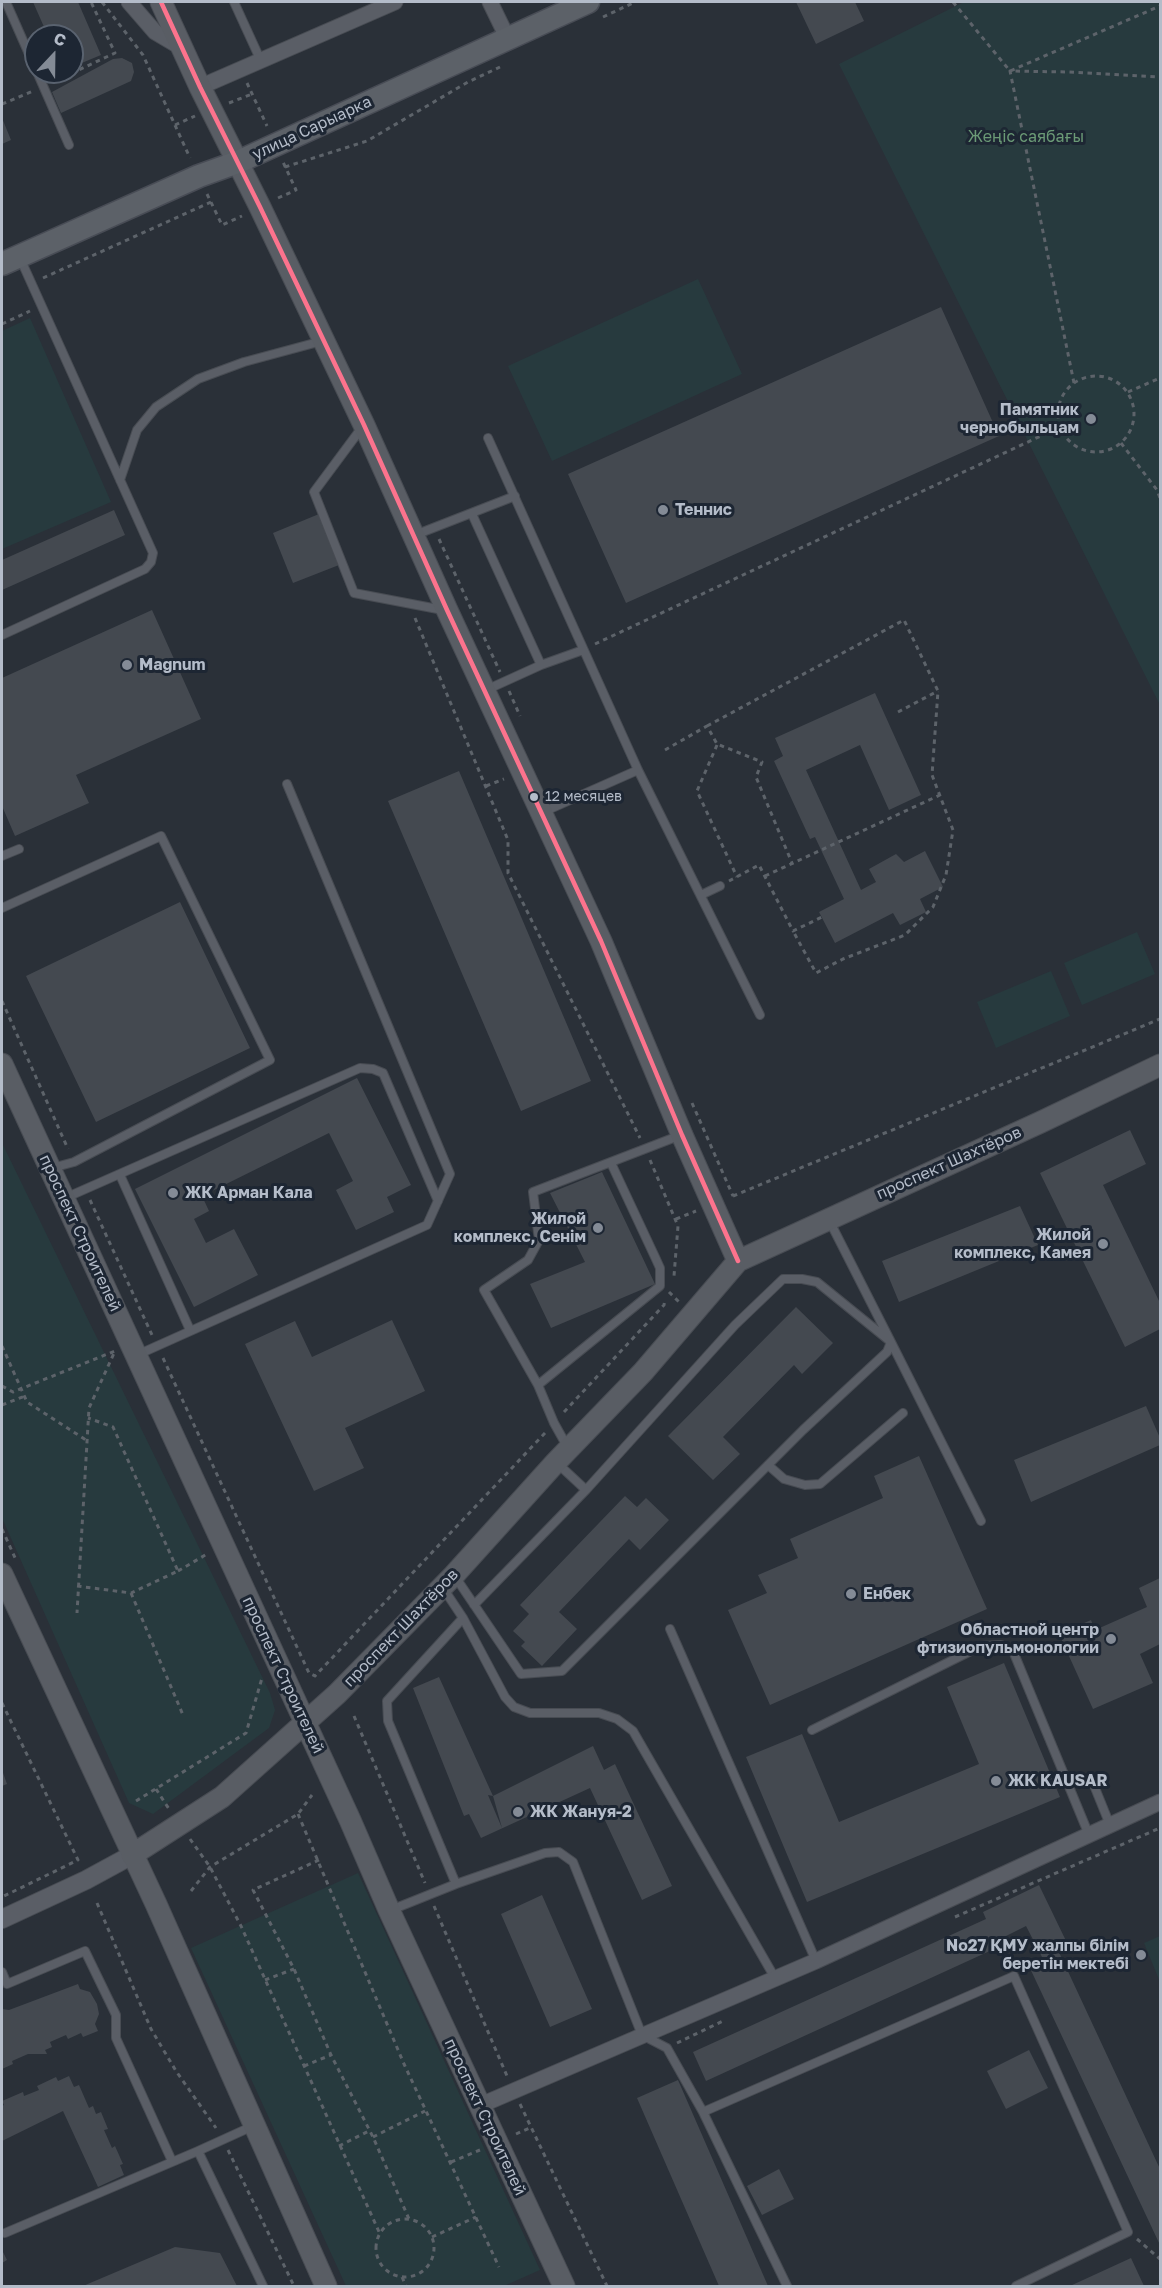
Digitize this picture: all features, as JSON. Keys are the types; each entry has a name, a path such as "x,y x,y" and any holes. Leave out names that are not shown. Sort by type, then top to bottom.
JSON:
{"main road":[{"path":"161,2 364,425 413,536 601,941 682,1135 738,1260"},
{"name":"улица Сарыарка","path":"10,260 199,176 238,162 507,37 592,11"},
{"name":"проспект Строителей","path":"2,1064 389,1910 481,2105 558,2285"},
{"name":"проспект Шахтёров","path":"132,1855 222,1797 337,1694 448,1581 643,1372 738,1260 1161,1065"},
{"path":"9,1568 132,1855 326,2286"}],"street":[{"path":"129,2 155,32 182,48"},
{"path":"200,87 395,2"},
{"path":"490,2 507,37"},
{"path":"481,2105 816,1961 1161,1802"},
{"name":"проспект Шахтёров","path":"2,1919 86,1880 132,1855"}],"lane":[{"path":"6,2 24,43"},
{"path":"234,2 261,61"},
{"path":"43,86 69,145"},
{"path":"2,635 145,568 151,562 153,553 31,284 10,260"},
{"path":"120,480 137,430 156,407 198,379 244,362 324,341"},
{"path":"364,425 314,492 354,593 447,610"},
{"path":"488,438 638,770 760,1015"},
{"path":"413,536 515,496"},
{"path":"472,514 541,665"},
{"path":"485,691 541,665 583,650"},
{"path":"541,812 638,770"},
{"path":"136,1355 428,1225 450,1174 287,784"},
{"path":"2,908 162,836 270,1060 74,1162 51,1169"},
{"path":"2,856 20,849"},
{"path":"700,895 720,886"},
{"path":"64,1198 360,1068 383,1073 438,1201"},
{"path":"586,1490 563,1456 554,1423 538,1385 484,1290 528,1260 539,1240 533,1192 682,1135"},
{"path":"538,1385 660,1286 660,1269 611,1163"},
{"path":"120,1174 190,1330"},
{"path":"828,1218 981,1521"},
{"path":"474,1605 586,1490 735,1325 783,1279 817,1282 891,1342"},
{"path":"448,1581 474,1605 521,1674 562,1671 768,1465 887,1352 891,1342"},
{"path":"768,1465 784,1479 805,1485 820,1484 903,1413"},
{"path":"448,1581 463,1618 505,1697 514,1707 530,1713 599,1713 617,1719 633,1731 776,1978"},
{"path":"456,1884 388,1721 387,1701 463,1618"},
{"path":"670,1629 816,1961"},
{"path":"812,1730 981,1646 1001,1645 1013,1651 1089,1835"},
{"path":"1091,1779 1110,1825"},
{"path":"389,1910 545,1852 559,1852 573,1862 642,2035 667,2048 703,2112 787,2286"},
{"path":"2,1972 7,1984 85,1951 116,2015 116,2038 172,2161"},
{"path":"703,2112 1014,1976 1128,2232 1016,2286"},
{"path":"5,2233 254,2125"},
{"path":"198,2151 263,2286"}],"path":[{"path":"2,104 115,53 91,2"},
{"path":"592,11 635,2"},
{"path":"953,2 1010,71 1074,383"},
{"path":"1010,71 1161,6"},
{"path":"285,167 367,141 468,82 500,67"},
{"path":"1010,71 1161,77"},
{"path":"31,284 211,202"},
{"path":"2,324 40,306"},
{"path":"1097,376 1114,381 1128,392 1135,413 1129,435 1121,443 1105,451 1087,451 1071,442 1060,428 1058,415 1060,403 1065,392 1074,383 1097,376"},
{"path":"1128,392 1161,378"},
{"path":"583,650 1060,428"},
{"path":"1121,443 1161,498"},
{"path":"409,603 508,840 508,873 645,1149 678,1226 676,1273 672,1282"},
{"path":"665,750 904,621 938,691 932,775 953,830 946,875 933,907 905,935 843,959 816,974 759,865 720,886"},
{"path":"898,712 938,691"},
{"path":"707,726 717,744 762,762 756,777 792,863"},
{"path":"717,744 697,791 737,877"},
{"path":"765,876 940,795"},
{"path":"793,931 822,917"},
{"path":"714,1204 1161,1019"},
{"path":"315,1676 664,1305 668,1291"},
{"path":"2,1346 27,1402 86,1440"},
{"path":"2,1386 13,1392 115,1351 89,1408 77,1613"},
{"path":"2,1405 25,1396"},
{"path":"77,1586 130,1593 178,1571 113,1427 88,1418"},
{"path":"2,1529 9,1568"},
{"path":"130,1593 183,1715"},
{"path":"136,1801 246,1733 262,1677"},
{"path":"2,1703 78,1860 2,1897"},
{"path":"354,1716 514,2092 607,2286"},
{"path":"191,1891 210,1867 298,1814 312,1795"},
{"path":"298,1814 425,2111 499,2267"},
{"path":"319,1860 253,1890 294,1969 331,2055 373,2137 410,2219"},
{"path":"210,1867 241,1926 380,2234"},
{"path":"97,1903 151,2030 176,2071 211,2118 294,2286"},
{"path":"264,1980 294,1969"},
{"path":"304,2066 331,2055"},
{"path":"373,2137 425,2111"},
{"path":"339,2146 369,2131"},
{"path":"432,2237 476,2217"},
{"path":"399,2219 419,2222 432,2237 434,2247 429,2265 414,2275 402,2276 388,2271 378,2257 376,2248 380,2234 390,2223 399,2219"},
{"path":"1128,2232 1161,2259"},
{"path":"402,2276 406,2286"}],"green space":[{"name":"Жеңіс саябағы","path":"964,2 1160,2 1160,705 839,64"},
{"path":"698,279 742,374 552,461 508,366"},
{"path":"30,318 111,502 2,549 2,331"},
{"path":"1137,932 1155,974 1082,1005 1064,963"},
{"path":"1051,971 1070,1016 996,1048 977,1002"},
{"path":"2,1143 270,1693 275,1710 269,1728 153,1814 129,1803 2,1518"},
{"path":"358,1873 540,2270 504,2286 346,2286 191,1948"},
{"path":"1160,1936 1160,1982 1144,1943"}],"building":[{"path":"33,2 78,2 101,55 84,62 84,24 43,24"},
{"path":"796,2 855,2 864,21 816,44"},
{"path":"122,58 132,63 134,72 131,81 61,113 52,92 67,84 84,84 84,75 113,59"},
{"path":"2,118 11,140 2,144"},
{"path":"941,307 999,436 626,603 568,474"},
{"path":"114,510 125,535 2,590 2,560"},
{"path":"319,514 339,565 293,583 273,533"},
{"path":"152,610 201,719 76,775 89,803 15,836 2,806 2,678"},
{"path":"875,693 921,795 889,810 860,745 806,770 861,890 876,882 869,869 896,854 904,862 925,851 943,887 920,899 926,912 900,925 893,913 835,943 819,912 844,899 815,837 810,839 774,761 783,756 775,738"},
{"path":"459,771 591,1081 521,1111 388,801"},
{"path":"180,902 250,1048 96,1122 26,976"},
{"name":"ЖК Арман Кала","path":"357,1078 411,1185 387,1197 394,1212 356,1230 336,1190 353,1181 329,1133 202,1196 209,1211 194,1219 206,1243 234,1229 258,1275 194,1307 135,1189"},
{"name":"Жилой комплекс, Камея","path":"1130,1130 1146,1164 1103,1185 1160,1303 1160,1329 1125,1347 1040,1173"},
{"name":"Жилой комплекс, Сенiм","path":"602,1172 655,1284 551,1328 530,1284 585,1262 550,1193"},
{"path":"1020,1206 1038,1245 899,1302 882,1261"},
{"path":"796,1307 833,1343 802,1374 794,1365 723,1437 740,1454 713,1480 668,1436"},
{"path":"392,1320 425,1391 345,1428 364,1468 314,1491 245,1344 295,1321 312,1357"},
{"path":"1146,1406 1160,1438 1160,1445 1031,1502 1014,1460"},
{"path":"919,1456 987,1609 770,1705 728,1610 767,1593 758,1575 798,1558 790,1539 883,1498 874,1476"},
{"path":"625,1496 637,1507 646,1498 669,1520 640,1550 629,1539 559,1612 577,1629 542,1666 521,1646 525,1642 513,1631 529,1614 520,1605"},
{"name":"Областной центр фтизиопульмонологии","path":"1160,1578 1160,1644 1140,1654 1153,1683 1093,1709 1059,1634 1091,1620 1095,1630 1147,1607 1139,1588"},
{"name":"ЖК KAUSAR","path":"1004,1663 1060,1797 807,1902 746,1757 802,1734 839,1822 979,1764 947,1687"},
{"name":"ЖК Жануя-2","path":"439,1677 493,1796 593,1746 604,1770 615,1764 672,1886 642,1900 590,1788 481,1838 469,1814 464,1816 413,1688","holes":["488,1795 493,1796 502,1828 496,1814"]},
{"path":"2,1770 7,1784 2,1786"},
{"path":"1039,1885 1068,1945 1058,1950 1160,2169 1160,2245 1028,1964 1042,1957 1026,1926 1002,1938 1005,1944 706,2081 693,2052 986,1919 983,1912"},
{"path":"542,1895 592,2009 550,2027 501,1914"},
{"path":"78,1984 80,1989 90,1992 97,2004 99,2014 95,2024 98,2031 83,2037 81,2033 68,2039 66,2035 50,2042 52,2047 45,2050 47,2054 28,2054 12,2061 13,2064 2,2069 2,2009 9,2010"},
{"path":"1029,2050 1048,2088 1006,2109 987,2071"},
{"path":"69,2076 74,2087 79,2085 89,2108 93,2106 96,2114 101,2112 108,2129 104,2130 123,2164 120,2165 124,2175 98,2187 63,2111 2,2141 2,2106 4,2105 2,2101 23,2092 24,2096 39,2090 37,2086 56,2077 58,2081"},
{"path":"678,2080 768,2286 719,2286 637,2098"},
{"path":"779,2169 794,2199 762,2215 747,2186"},
{"path":"175,2247 220,2253 237,2286 83,2286"},
{"path":"2,2250 7,2260 2,2263"},
{"path":"1131,2258 1144,2286 1070,2286"}],"transit line":[{"path":"161,2 364,425 601,941 682,1135 738,1261"}],"place":[{"name":"Памятник чернобыльцам","path":"1091,419"},
{"name":"Теннис","path":"663,510"},
{"name":"Magnum","path":"127,665"},
{"name":"12 месяцев","path":"534,797"},
{"name":"ЖК Арман Кала","path":"173,1193"},
{"name":"Жилой комплекс, Сенiм","path":"598,1228"},
{"name":"Жилой комплекс, Камея","path":"1103,1244"},
{"name":"Енбек","path":"851,1594"},
{"name":"Областной центр фтизиопульмонологии","path":"1111,1639"},
{"name":"ЖК KAUSAR","path":"996,1781"},
{"name":"ЖК Жануя-2","path":"518,1812"},
{"name":"No27 ҚМУ жалпы білім беретін мектебі","path":"1141,1955"}]}
